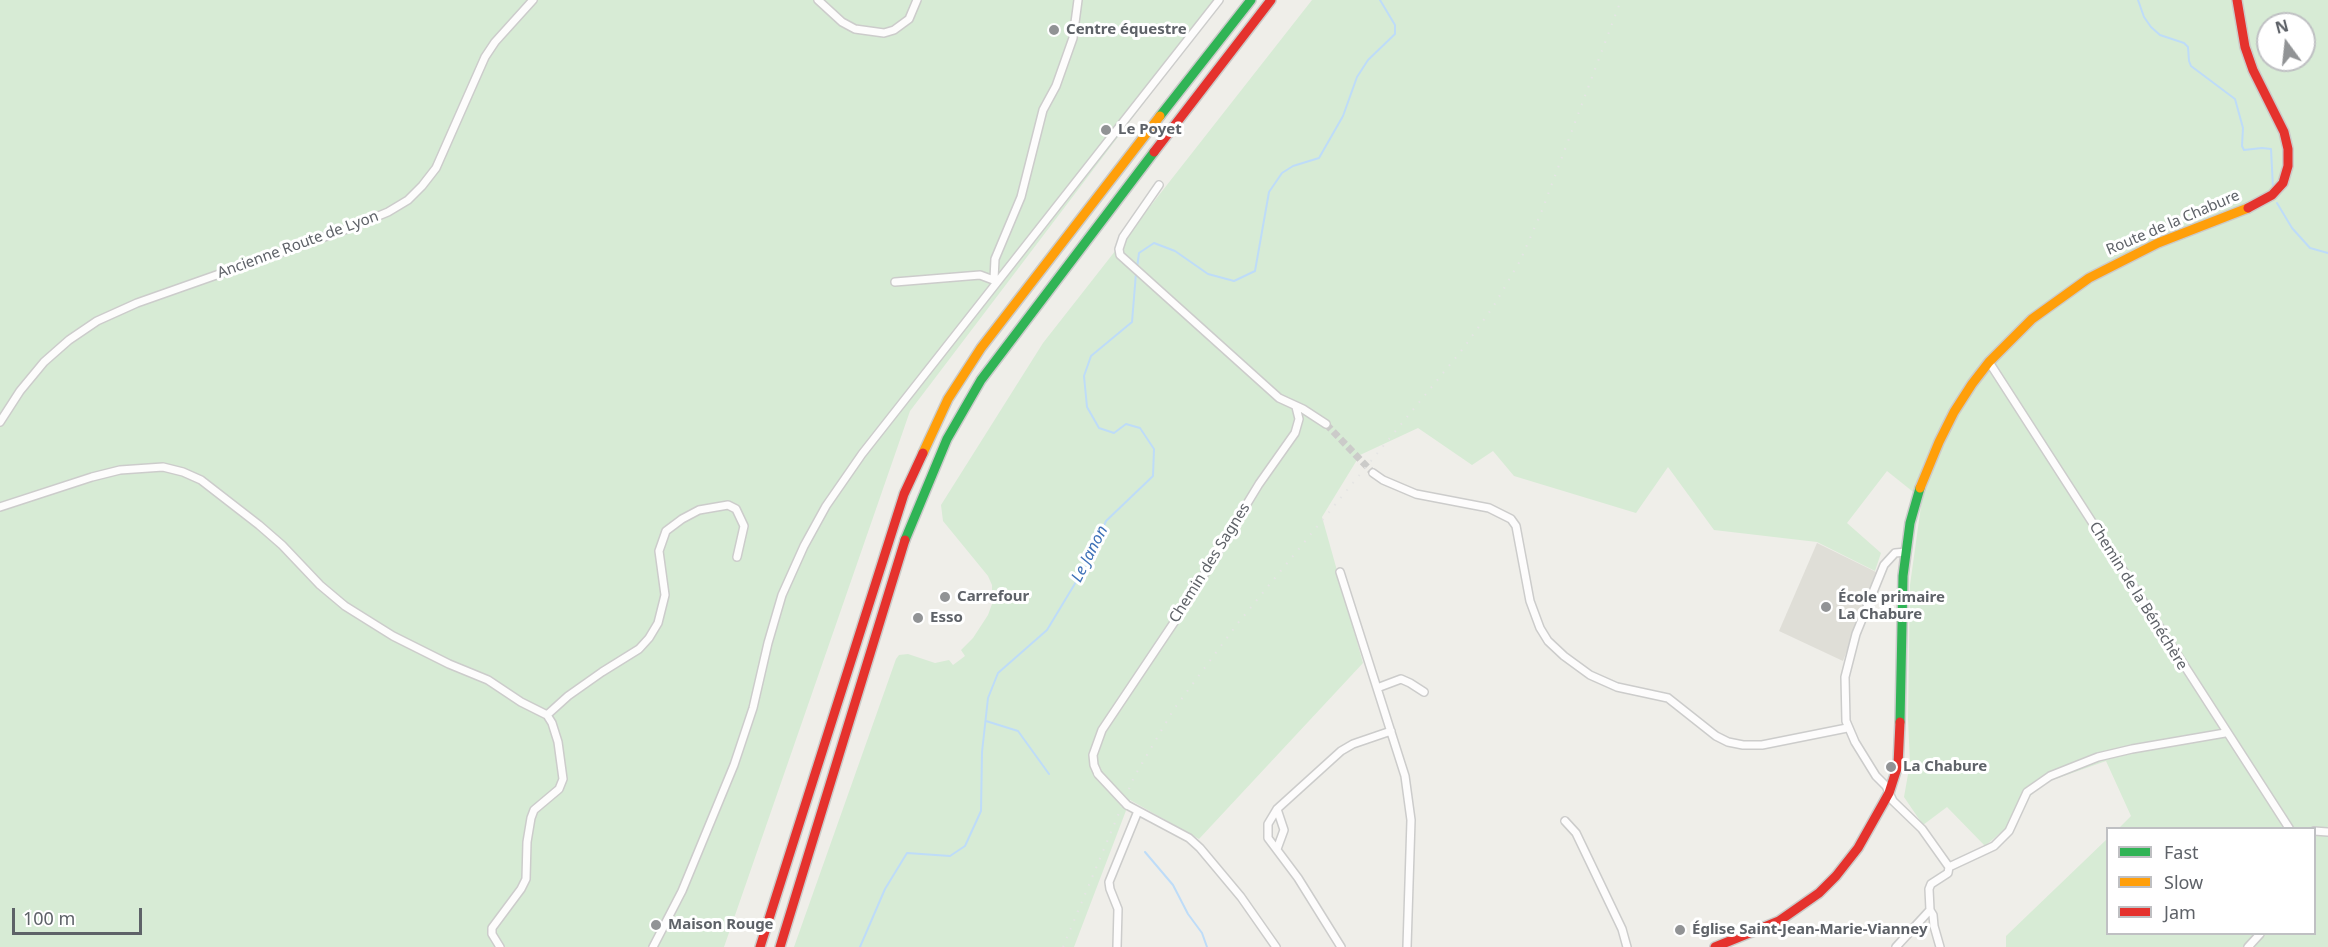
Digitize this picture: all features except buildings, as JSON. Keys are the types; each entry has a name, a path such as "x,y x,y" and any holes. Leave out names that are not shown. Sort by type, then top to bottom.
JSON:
{"main road":[{"path":"760,947 904,494 948,399 1000,322 1251,0"},
{"path":"780,947 907,534 947,439 981,380 1001,352 1270,0"},
{"name":"Route de la Chabure","path":"1715,947 1779,921 1819,893 1858,848 1889,793 1896,771 1900,742 1902,592 1906,552 1916,499 1954,412 1989,363 2032,319 2089,278 2158,243 2250,207 2272,195 2283,183 2288,166 2288,149 2284,132 2253,70 2245,47 2237,0"}],"street":[{"path":"818,0 842,22 855,30 884,33 894,30 909,19 917,0"},
{"path":"995,280 993,268 995,259 1021,197 1043,110 1056,86 1073,38 1078,0"},
{"path":"653,947 682,891 740,749 782,596 804,546 826,506 862,454 995,280 1219,0"},
{"name":"Ancienne Route de Lyon","path":"0,422 20,391 44,362 69,340 97,321 137,303 347,229 388,212 408,200 436,168 485,57 531,1"},
{"path":"1159,185 1120,243 1120,255 1279,398 1326,424"},
{"path":"895,282 971,276 987,276 995,280"},
{"name":"Chemin de la Bénéchère","path":"1989,363 2225,733 2288,827"},
{"name":"Chemin des Sagnes","path":"1276,947 1234,888 1200,848 1189,838 1127,805 1098,774 1093,755 1102,730 1185,606 1259,484 1295,433 1299,419 1296,407"},
{"path":"0,507 120,470 163,467 183,472 201,480 259,525 282,545 320,585 345,606 393,636 449,664 488,680 547,716 552,723 558,742 562,779 558,789 534,810 531,818 527,842 526,879 492,928 492,934 500,947"},
{"path":"1373,473 1383,480 1416,494 1489,508 1511,519 1516,526 1530,602 1539,628 1548,641 1564,656 1590,675 1617,687 1668,699 1716,736 1728,742 1762,745 1847,728"},
{"path":"547,716 568,696 639,649 649,638 658,623 665,595 659,551 666,531 699,510 728,505 736,509 744,526 736,557"},
{"path":"1906,552 1895,553 1881,571 1856,634 1847,666 1847,728 1893,801 1931,840 1949,867 1948,873 1931,884 1929,889 1930,910 1940,947"},
{"path":"1340,572 1404,774 1411,820 1407,947"},
{"path":"1377,688 1401,680 1424,692"},
{"path":"1341,946 1298,878 1268,838 1266,831 1277,809 1345,748 1391,732"},
{"path":"1949,867 1994,846 2012,826 2027,792 2050,776 2098,757 2225,733"},
{"path":"1277,809 1284,830 1277,849"},
{"path":"1117,947 1119,909 1109,882 1137,812"},
{"path":"1565,822 1576,833 1622,929 1627,947"},
{"path":"1896,947 1930,910"},
{"path":"2248,947 2259,935"}],"shaded area":[{"name":"École primaire La Chabure","path":"1817,543 1876,572 1843,661 1779,631"}],"green space":[{"path":"0,0 1222,0 910,411 724,947 0,947"},
{"path":"1312,0 2328,0 2328,947 2006,947 2006,936 2106,840 2106,935 2316,935 2316,827 2120,827 2131,816 2106,761 2044,783 2026,800 2006,828 1985,846 1947,807 1923,825 1904,797 1910,763 1908,719 1910,585 1922,499 1887,471 1847,523 1881,553 1875,571 1817,542 1714,530 1668,467 1636,513 1514,476 1493,451 1472,465 1418,428 1360,455 1322,517 1363,663 1199,839 1130,800 1074,947 794,947 896,659 899,655 908,654 935,663 949,660 953,665 965,656 961,650 973,638 988,615 992,604 992,585 988,576 943,521 941,505 1043,343"}],"waterway":[{"name":"Le Janon","path":"1137,268 1139,253 1154,243 1175,251 1208,274 1234,281 1255,271 1269,192 1282,173 1293,166 1319,158 1343,116 1357,77 1368,60 1395,34 1395,25 1380,0"},
{"path":"2138,0 2144,17 2151,27 2160,35 2184,43 2188,47 2191,66 2235,99 2243,128 2242,146 2244,150 2271,149 2273,188"},
{"path":"2277,203 2292,228 2310,248 2328,253"},
{"name":"Le Janon","path":"860,947 885,889 907,853 950,856 965,846 981,811 982,752 988,698 998,673 1047,630 1091,557 1106,521 1153,476 1154,449 1140,428 1126,424 1114,433 1099,428 1087,407 1084,376 1091,356 1132,322 1136,273"},
{"path":"986,721 1018,731 1049,774"},
{"path":"1145,852 1173,885 1188,914 1202,933 1207,947"}],"tunnel":[{"path":"1326,424 1373,473"}],"railway":[{"path":"1063,947 1134,777 1174,709 1238,623 1462,350 1493,307 1520,261 1541,213 1621,0"}],"traffic: fast":[{"path":"1160,116 1251,0"},
{"path":"905,540 947,439 981,380 1154,152"},
{"path":"1900,722 1903,576 1910,523 1920,488"}],"traffic: slow":[{"path":"923,453 948,399 981,348 1160,116"},
{"path":"1920,488 1939,442 1972,384 1989,362 2032,319 2089,278 2158,243 2248,208"}],"traffic: jam":[{"path":"1154,152 1271,0"},
{"path":"2237,0 2245,47 2253,70 2284,132 2288,149 2288,166 2283,183 2272,195 2248,208"},
{"path":"760,947 904,494 923,453"},
{"path":"780,947 905,540"},
{"path":"1715,947 1779,921 1819,893 1836,876 1858,848 1889,793 1898,765 1900,722"}],"place":[{"name":"Centre équestre","path":"1054,30"},
{"name":"Le Poyet","path":"1106,130"},
{"name":"Carrefour","path":"945,597"},
{"name":"École primaire La Chabure","path":"1826,607"},
{"name":"Esso","path":"918,618"},
{"name":"La Chabure","path":"1891,767"},
{"name":"Maison Rouge","path":"656,925"},
{"name":"Église Saint-Jean-Marie-Vianney","path":"1680,930"}]}
